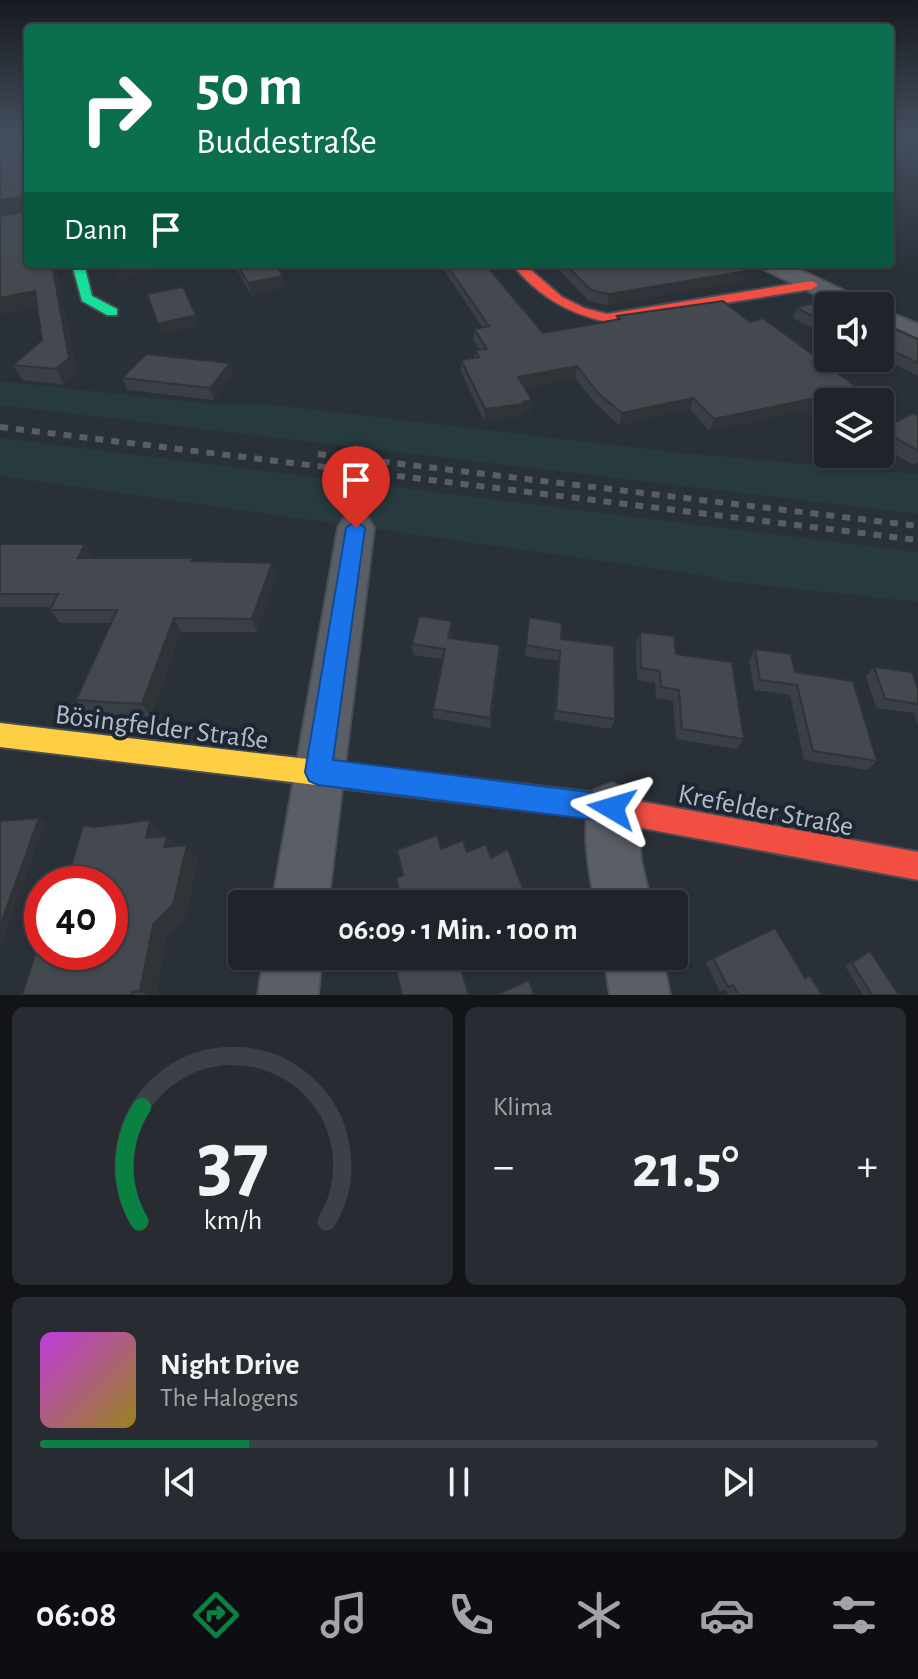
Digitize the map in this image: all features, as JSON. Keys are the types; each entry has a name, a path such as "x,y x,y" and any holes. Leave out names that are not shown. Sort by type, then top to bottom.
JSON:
{"street":[{"path":"79,268 86,298 112,312"},
{"path":"521,268 542,292 559,305 573,312 607,318 812,285"},
{"path":"779,268 827,292"},
{"path":"894,323 918,334"},
{"path":"302,890 356,528"},
{"name":"Bösingfelder Straße","path":"0,735 318,772"},
{"name":"Krefelder Straße","path":"318,772 612,808 918,866"},
{"path":"612,808 614,860 620,890"},
{"path":"288,995 291,970"},
{"path":"636,970 640,995"}],"green space":[{"path":"0,381 202,403 267,404 673,452 814,465 814,468 918,474 918,514 0,405"},
{"path":"0,438 918,552 918,602 723,581 714,577 0,476"}],"building":[{"path":"0,182 24,182 24,196 0,200"},
{"path":"24,212 24,268 53,268 69,358 56,369 13,365 42,340 35,291 0,298 0,216"},
{"path":"239,268 278,268 283,276 248,283"},
{"path":"449,268 488,268 543,333 620,319 617,316 723,301 750,322 763,318 814,356 814,372 836,372 858,388 814,388 814,398 714,419 693,398 622,413 598,393 577,366 518,377 532,400 523,402 525,404 485,409 461,360 479,357 475,350 487,349 474,329 489,326"},
{"path":"569,268 742,268 746,271 609,294 591,290"},
{"path":"183,287 196,315 158,324 147,294"},
{"path":"814,303 814,317 797,308"},
{"path":"894,328 918,339 918,363 896,352"},
{"path":"146,354 230,363 210,388 122,378"},
{"path":"913,413 918,416 918,451 894,437 894,422"},
{"path":"0,544 85,544 78,558 194,558 191,561 272,563 252,619 174,618 142,704 76,700 117,610 50,610 58,594 0,594"},
{"path":"419,616 452,621 448,638 500,645 490,718 433,709 445,649 412,644"},
{"path":"529,617 562,623 561,639 614,646 615,719 556,711 560,651 526,645"},
{"path":"640,632 674,636 676,654 732,662 744,739 682,729 679,690 661,687 660,671 641,668"},
{"path":"755,649 791,654 795,672 853,681 877,761 813,751 797,685 760,680"},
{"path":"874,667 912,672 918,689 918,704 885,699"},
{"path":"39,818 0,926 0,821"},
{"path":"150,820 146,838 168,836 164,847 187,845 173,905 153,925 140,991 132,992 132,995 22,995 30,970 128,970 128,866 71,866 83,825 94,827"},
{"path":"437,835 441,849 463,840 467,852 486,844 491,858 508,849 523,890 399,890 396,878 403,875 397,850"},
{"path":"775,928 805,978 810,975 822,995 739,995 733,985 728,987 713,958"},
{"path":"870,951 899,995 872,995 852,963"},
{"path":"396,970 461,970 469,995 402,995"},
{"path":"529,980 534,995 496,995"}],"railway":[{"path":"0,427 918,540"},
{"path":"318,454 918,526"}],"traffic: fast":[{"path":"79,268 86,298 112,312"}],"traffic: slow":[{"path":"0,735 589,805"}],"traffic: jam":[{"path":"522,268 557,300 580,311 607,318 812,285"},
{"path":"589,805 918,866"}],"route":[{"path":"356,528 318,772 612,808"}]}
